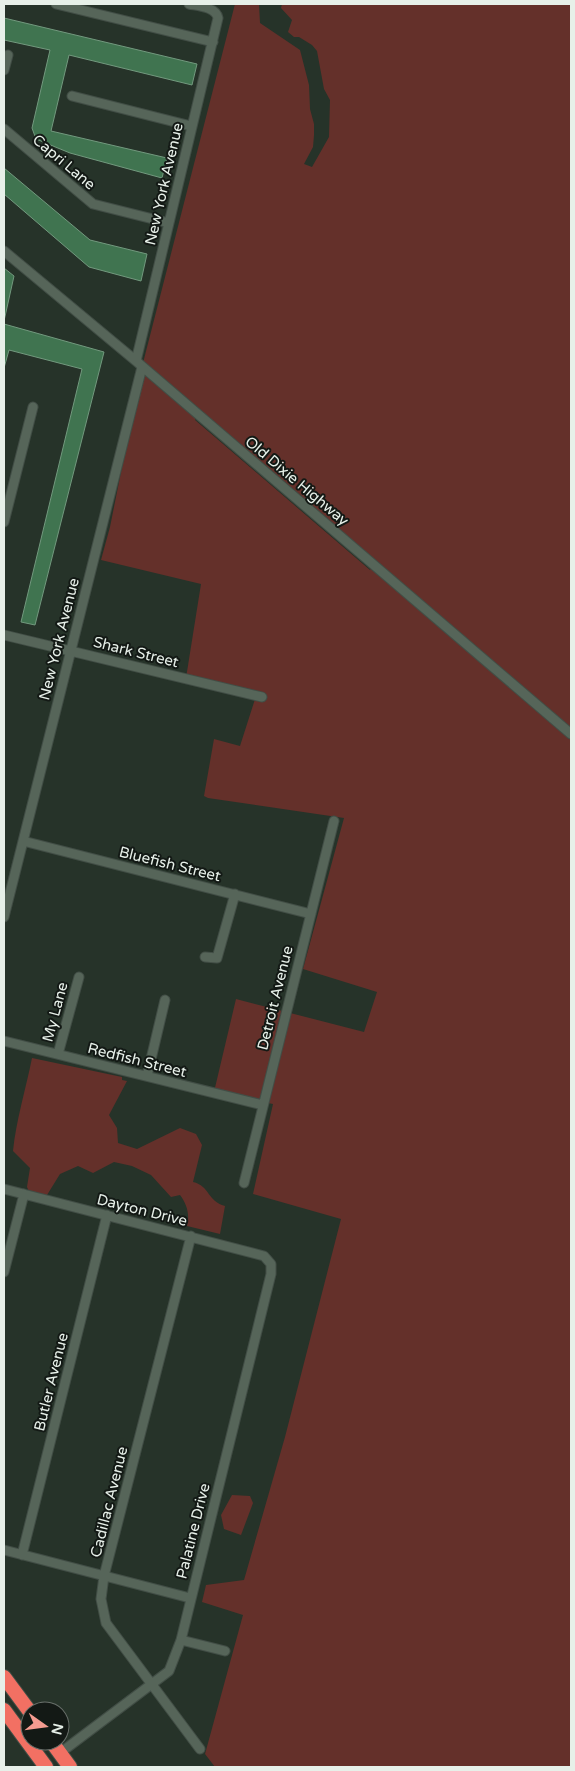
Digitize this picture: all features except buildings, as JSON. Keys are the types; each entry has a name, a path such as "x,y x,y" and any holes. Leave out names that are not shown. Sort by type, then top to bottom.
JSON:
{"highway":[{"path":"4,1677 22,1701"},
{"path":"4,1710 46,1767"},
{"path":"60,1753 70,1767"}],"street":[{"path":"56,4 213,42"},
{"name":"New York Avenue","path":"4,918 139,364 169,223 218,18 217,13 213,10 189,4"},
{"path":"4,70 8,55"},
{"path":"72,96 192,126"},
{"name":"Capri Lane","path":"4,129 93,204 169,223"},
{"name":"Old Dixie Highway","path":"4,251 139,364 571,734"},
{"path":"4,522 33,407"},
{"name":"Shark Street","path":"4,635 262,697"},
{"name":"Detroit Avenue","path":"244,1183 334,821"},
{"name":"Bluefish Street","path":"23,841 310,914"},
{"path":"205,958 217,958 235,894"},
{"name":"My Lane","path":"58,1054 79,977"},
{"path":"147,1076 165,1000"},
{"name":"Redfish Street","path":"4,1041 263,1105"},
{"name":"Dayton Drive","path":"4,1189 264,1256 270,1264"},
{"path":"4,1272 24,1194"},
{"name":"Butler Avenue","path":"22,1555 107,1215"},
{"name":"Cadillac Avenue","path":"191,1236 104,1576 101,1599 106,1623 200,1750"},
{"name":"Palatine Drive","path":"60,1753 169,1671 181,1640 271,1274 270,1264"},
{"path":"4,1550 190,1598"},
{"path":"181,1640 225,1651"}],"shaded area":[{"path":"235,4 259,4 260,23 300,50 309,85 310,109 314,124 313,147 304,164 312,167 329,137 330,100 324,89 317,51 312,45 299,37 294,37 288,32 292,20 281,8 282,4 571,4 571,729 143,363"},
{"path":"4,18 197,64 192,85 69,55 51,131 167,158 162,178 70,153 36,139 32,128 50,50 4,40"},
{"path":"4,168 90,240 147,254 141,281 89,267 4,194"},
{"path":"4,268 14,276 4,321"},
{"path":"4,324 104,352 35,625 21,622 82,369 9,350 4,368"},
{"path":"145,374 196,418 195,420 370,570 371,568 571,738 571,1767 215,1767 205,1754 243,1615 202,1602 206,1585 244,1580 285,1437 341,1219 253,1194 273,1104 214,1092 236,999 364,1032 377,992 303,969 344,818 204,796 214,739 240,746 257,693 186,678 201,584 101,560"},
{"path":"32,1058 122,1077 122,1080 127,1081 109,1115 117,1128 118,1143 137,1149 180,1128 196,1134 202,1145 193,1182 203,1187 219,1204 225,1206 220,1234 187,1226 187,1210 180,1195 171,1197 151,1175 132,1166 114,1162 93,1173 78,1166 60,1174 47,1195 32,1198 27,1187 30,1168 13,1151"},
{"path":"232,1495 250,1496 253,1503 241,1535 224,1529 221,1515"}]}
